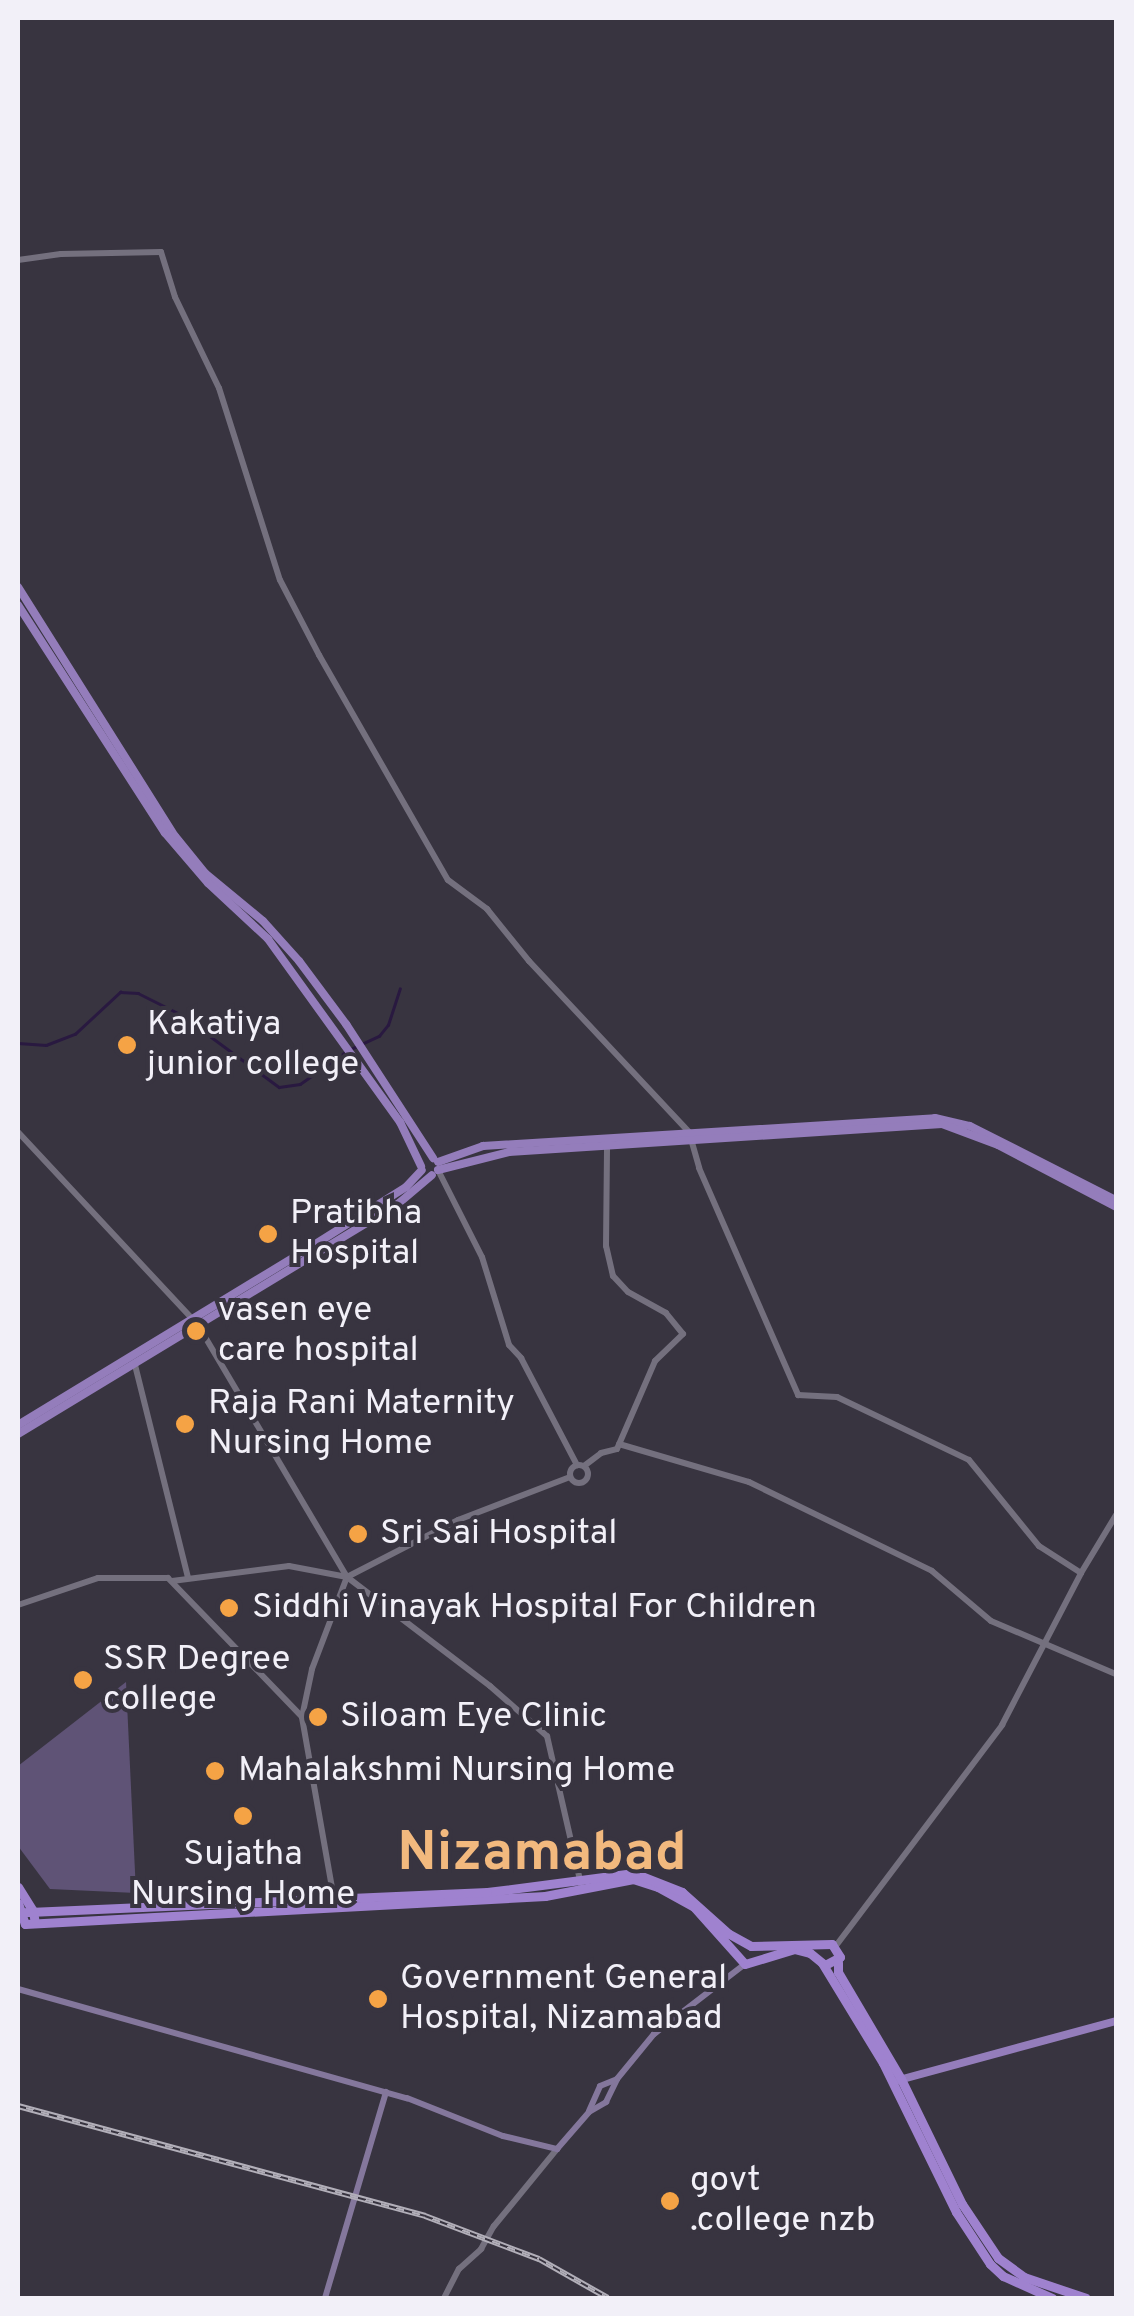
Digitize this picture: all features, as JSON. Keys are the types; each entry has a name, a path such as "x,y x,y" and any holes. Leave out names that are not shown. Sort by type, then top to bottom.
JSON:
{"highway":[{"path":"23,1910 334,1900 581,1886 634,1873 694,1899 729,1934 751,1946 756,1953 745,1960"},
{"path":"18,1887 26,1924 434,1903 623,1879 658,1886 694,1907 745,1960"},
{"path":"745,1960 742,1946 800,1942 836,1947 838,1972 962,2204 998,2258 1024,2277 1086,2298"},
{"path":"822,1947 820,1961 897,2080 936,2176 990,2264 1003,2276 1052,2298"},
{"path":"745,1960 794,1949 820,1961 838,1962"}],"main road":[{"path":"18,588 175,836 205,872 276,935 346,1024 435,1166"},
{"path":"18,605 164,834 208,884 268,938 400,1122 421,1168"},
{"path":"18,1425 399,1203 435,1166 483,1146 942,1124 998,1145 1116,1204"},
{"path":"421,1168 509,1152 607,1146 691,1135"},
{"path":"18,1434 135,1365 195,1322 406,1187 425,1159 435,1166"},
{"path":"18,1989 386,2092 531,2145 557,2149 589,2112 606,2102 616,2079 654,2034 745,1960"},
{"path":"897,2080 1116,2021"},
{"path":"589,2112 593,2094 605,2082 616,2079"},
{"path":"325,2298 386,2092"}],"street":[{"path":"18,260 144,250 164,256 175,297 219,388 294,608 426,846 448,880 487,908 691,1135 699,1168 798,1395 837,1397 969,1460 1039,1546 1081,1573"},
{"path":"18,1132 195,1322 347,1577 548,1736 581,1886"},
{"path":"18,1605 98,1578 151,1576 170,1581 289,1566 347,1577 458,1520 570,1477 581,1465 619,1444 656,1361 682,1334 666,1313 628,1292 613,1276 606,1246 607,1146"},
{"path":"435,1166 482,1257 509,1345 521,1358 581,1465 589,1472 586,1481 577,1483 570,1477"},
{"path":"135,1365 188,1577"},
{"path":"619,1444 749,1482 932,1572 990,1621 1116,1674"},
{"path":"836,1947 1002,1725 1081,1573 1116,1515"},
{"path":"334,1900 302,1717 312,1669 347,1577"},
{"path":"170,1581 302,1717"},
{"path":"444,2298 459,2268 482,2249 494,2226 557,2149"}],"shaded area":[{"path":"126,1682 136,1893 50,1889 18,1846 18,1766"}],"waterway":[{"path":"351,1049 379,1036 388,1025 400,989"},
{"path":"18,1043 46,1045 75,1034 120,992 138,993 180,1014 279,1087 300,1084 344,1053"}],"railway":[{"path":"18,2106 425,2216 539,2259 608,2298"}],"place":[{"name":"Kakatiya junior college","path":"127,1045"},
{"name":"Pratibha Hospital","path":"268,1234"},
{"name":"vasen eye care hospital","path":"196,1331"},
{"name":"Raja Rani Maternity Nursing Home","path":"185,1424"},
{"name":"Sri Sai Hospital","path":"358,1534"},
{"name":"Siddhi Vinayak Hospital For Children","path":"229,1608"},
{"name":"SSR Degree college","path":"83,1680"},
{"name":"Siloam Eye Clinic","path":"318,1717"},
{"name":"Mahalakshmi Nursing Home","path":"215,1771"},
{"name":"Sujatha Nursing Home","path":"243,1816"},
{"name":"Government General Hospital, Nizamabad","path":"378,1999"},
{"name":"govt .college nzb","path":"670,2201"}],"district":[{"name":"Nizamabad","path":"542,1856"}]}
